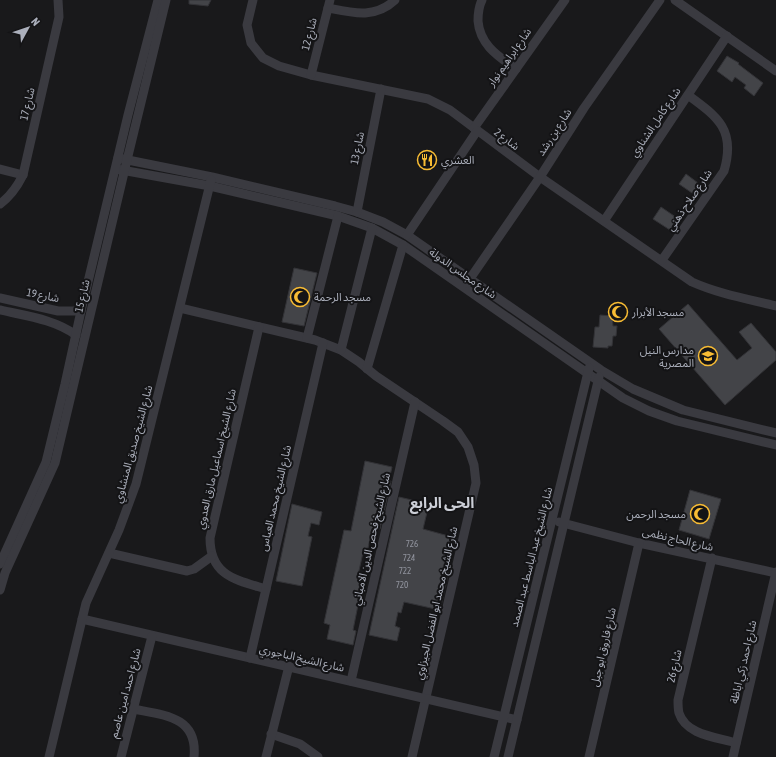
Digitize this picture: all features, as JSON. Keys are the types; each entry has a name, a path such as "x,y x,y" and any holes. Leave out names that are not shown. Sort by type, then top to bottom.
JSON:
{"street":[{"name":"شارع 17","path":"0,204 18,187 23,175 58,17 58,0"},
{"name":"شارع 15","path":"0,564 46,462 69,385 120,170 158,0"},
{"name":"شارع 15","path":"122,159 166,0"},
{"name":"شارع 2","path":"253,0 247,25 251,43 263,58 279,66 311,75 416,96 439,104 450,110 540,178 662,260 680,274 706,288 776,306"},
{"path":"329,4 349,12 369,14 388,7 395,0"},
{"path":"482,0 478,16 479,29 484,41 492,52 516,70"},
{"name":"شارع ابراهيم نوار","path":"407,235 475,130 565,0"},
{"name":"شارع بن رشد","path":"464,288 540,178 584,108 660,0"},
{"path":"675,0 776,71"},
{"name":"شارع 12","path":"311,75 329,4"},
{"name":"شارع كامل الشناوي","path":"604,222 727,36"},
{"name":"شارع 13","path":"357,212 381,89"},
{"name":"شارع صلاح ذهني","path":"662,260 724,171 728,158 728,144 724,130 718,119 709,110 688,95"},
{"name":"شارع مجلس الدولة","path":"122,159 335,212 372,228 404,246 623,398 649,411 677,421 776,445"},
{"path":"0,169 23,175"},
{"name":"شارع 15","path":"0,590 5,573 55,463 81,311 120,170"},
{"name":"شارع مجلس الدولة","path":"120,170 211,182"},
{"name":"شارع الشيخ صديق المنشاوي","path":"49,757 86,603 128,508 136,484 211,182"},
{"path":"307,338 335,212"},
{"name":"شارع مجلس الدولة","path":"335,212 357,212 383,222 407,235 590,363 633,389 683,410 776,433"},
{"path":"341,350 372,228"},
{"path":"367,369 404,246"},
{"name":"شارع 19","path":"0,298 58,311 81,311"},
{"name":"شارع الشيخ محمد ابو الفضل الجيزاوي","path":"180,308 307,338 341,350 443,420 458,432 468,447 474,465 476,483 412,757"},
{"path":"0,310 56,323 76,335"},
{"name":"شارع الشيخ اسماعيل مارق العدوي","path":"212,556 210,538 259,327"},
{"name":"شارع الشيخ محمد العباس","path":"250,658 323,343"},
{"name":"شارع الشيخ عبد الباسط عبد الصمد","path":"494,757 590,363"},
{"path":"508,757 601,370"},
{"name":"شارع الشيخ فحص الدين الامباني","path":"351,681 415,402"},
{"name":"شارع الحاج نظمى","path":"552,520 639,543 776,572"},
{"name":"شارع فاروق ابو جبل","path":"589,757 639,543"},
{"path":"109,553 187,571 194,569 212,556 217,566 225,574 236,580 266,589"},
{"name":"شارع 26","path":"712,558 678,700 678,712 684,723 693,731 736,743"},
{"name":"شارع احمد زكي اباظة","path":"733,757 776,572"},
{"name":"شارع الشيخ الباجوري","path":"82,619 517,720"},
{"name":"شارع احمد امين عاصم","path":"121,757 152,636"},
{"path":"266,757 289,666"},
{"path":"133,708 171,716 181,722 189,730 194,741 194,757"},
{"path":"271,734 300,744 318,757"}],"building":[{"path":"189,0 211,0 208,6 189,4"},
{"path":"727,56 739,63 738,64 763,83 754,96 744,88 746,85 735,77 732,82 717,71"},
{"path":"686,174 702,186 695,195 679,184"},
{"path":"661,207 677,218 670,230 653,219"},
{"name":"مسجد الرحمة","path":"294,268 317,273 304,326 282,322"},
{"name":"مدارس النيل المصرية","path":"688,304 737,360 752,348 739,332 751,323 776,352 776,360 725,405 659,329"},
{"name":"مسجد الأبرار","path":"600,315 612,316 613,326 617,326 616,336 613,336 612,346 608,346 608,348 593,347 595,327 599,327"},
{"path":"365,461 392,467 389,480 391,481 380,529 372,528 368,548 364,548 358,575 362,576 359,590 361,590 353,630 356,631 353,645 327,639 330,625 324,623 344,530 351,531"},
{"name":"مسجد الرحمن","path":"690,490 721,499 709,539 679,530"},
{"path":"399,497 429,504 423,529 456,538 447,570 449,571 440,610 404,602 401,613 398,612 395,626 400,628 397,641 369,635"},
{"path":"292,504 322,512 319,525 311,523 308,536 312,537 302,586 276,581"}],"place":[{"name":"العشري","path":"427,160"},
{"name":"مسجد الرحمة","path":"300,297"},
{"name":"مسجد الأبرار","path":"618,312"},
{"name":"مدارس النيل المصرية","path":"708,356"},
{"name":"مسجد الرحمن","path":"700,514"}],"district":[{"name":"الحى الرابع","path":"442,502"}]}
